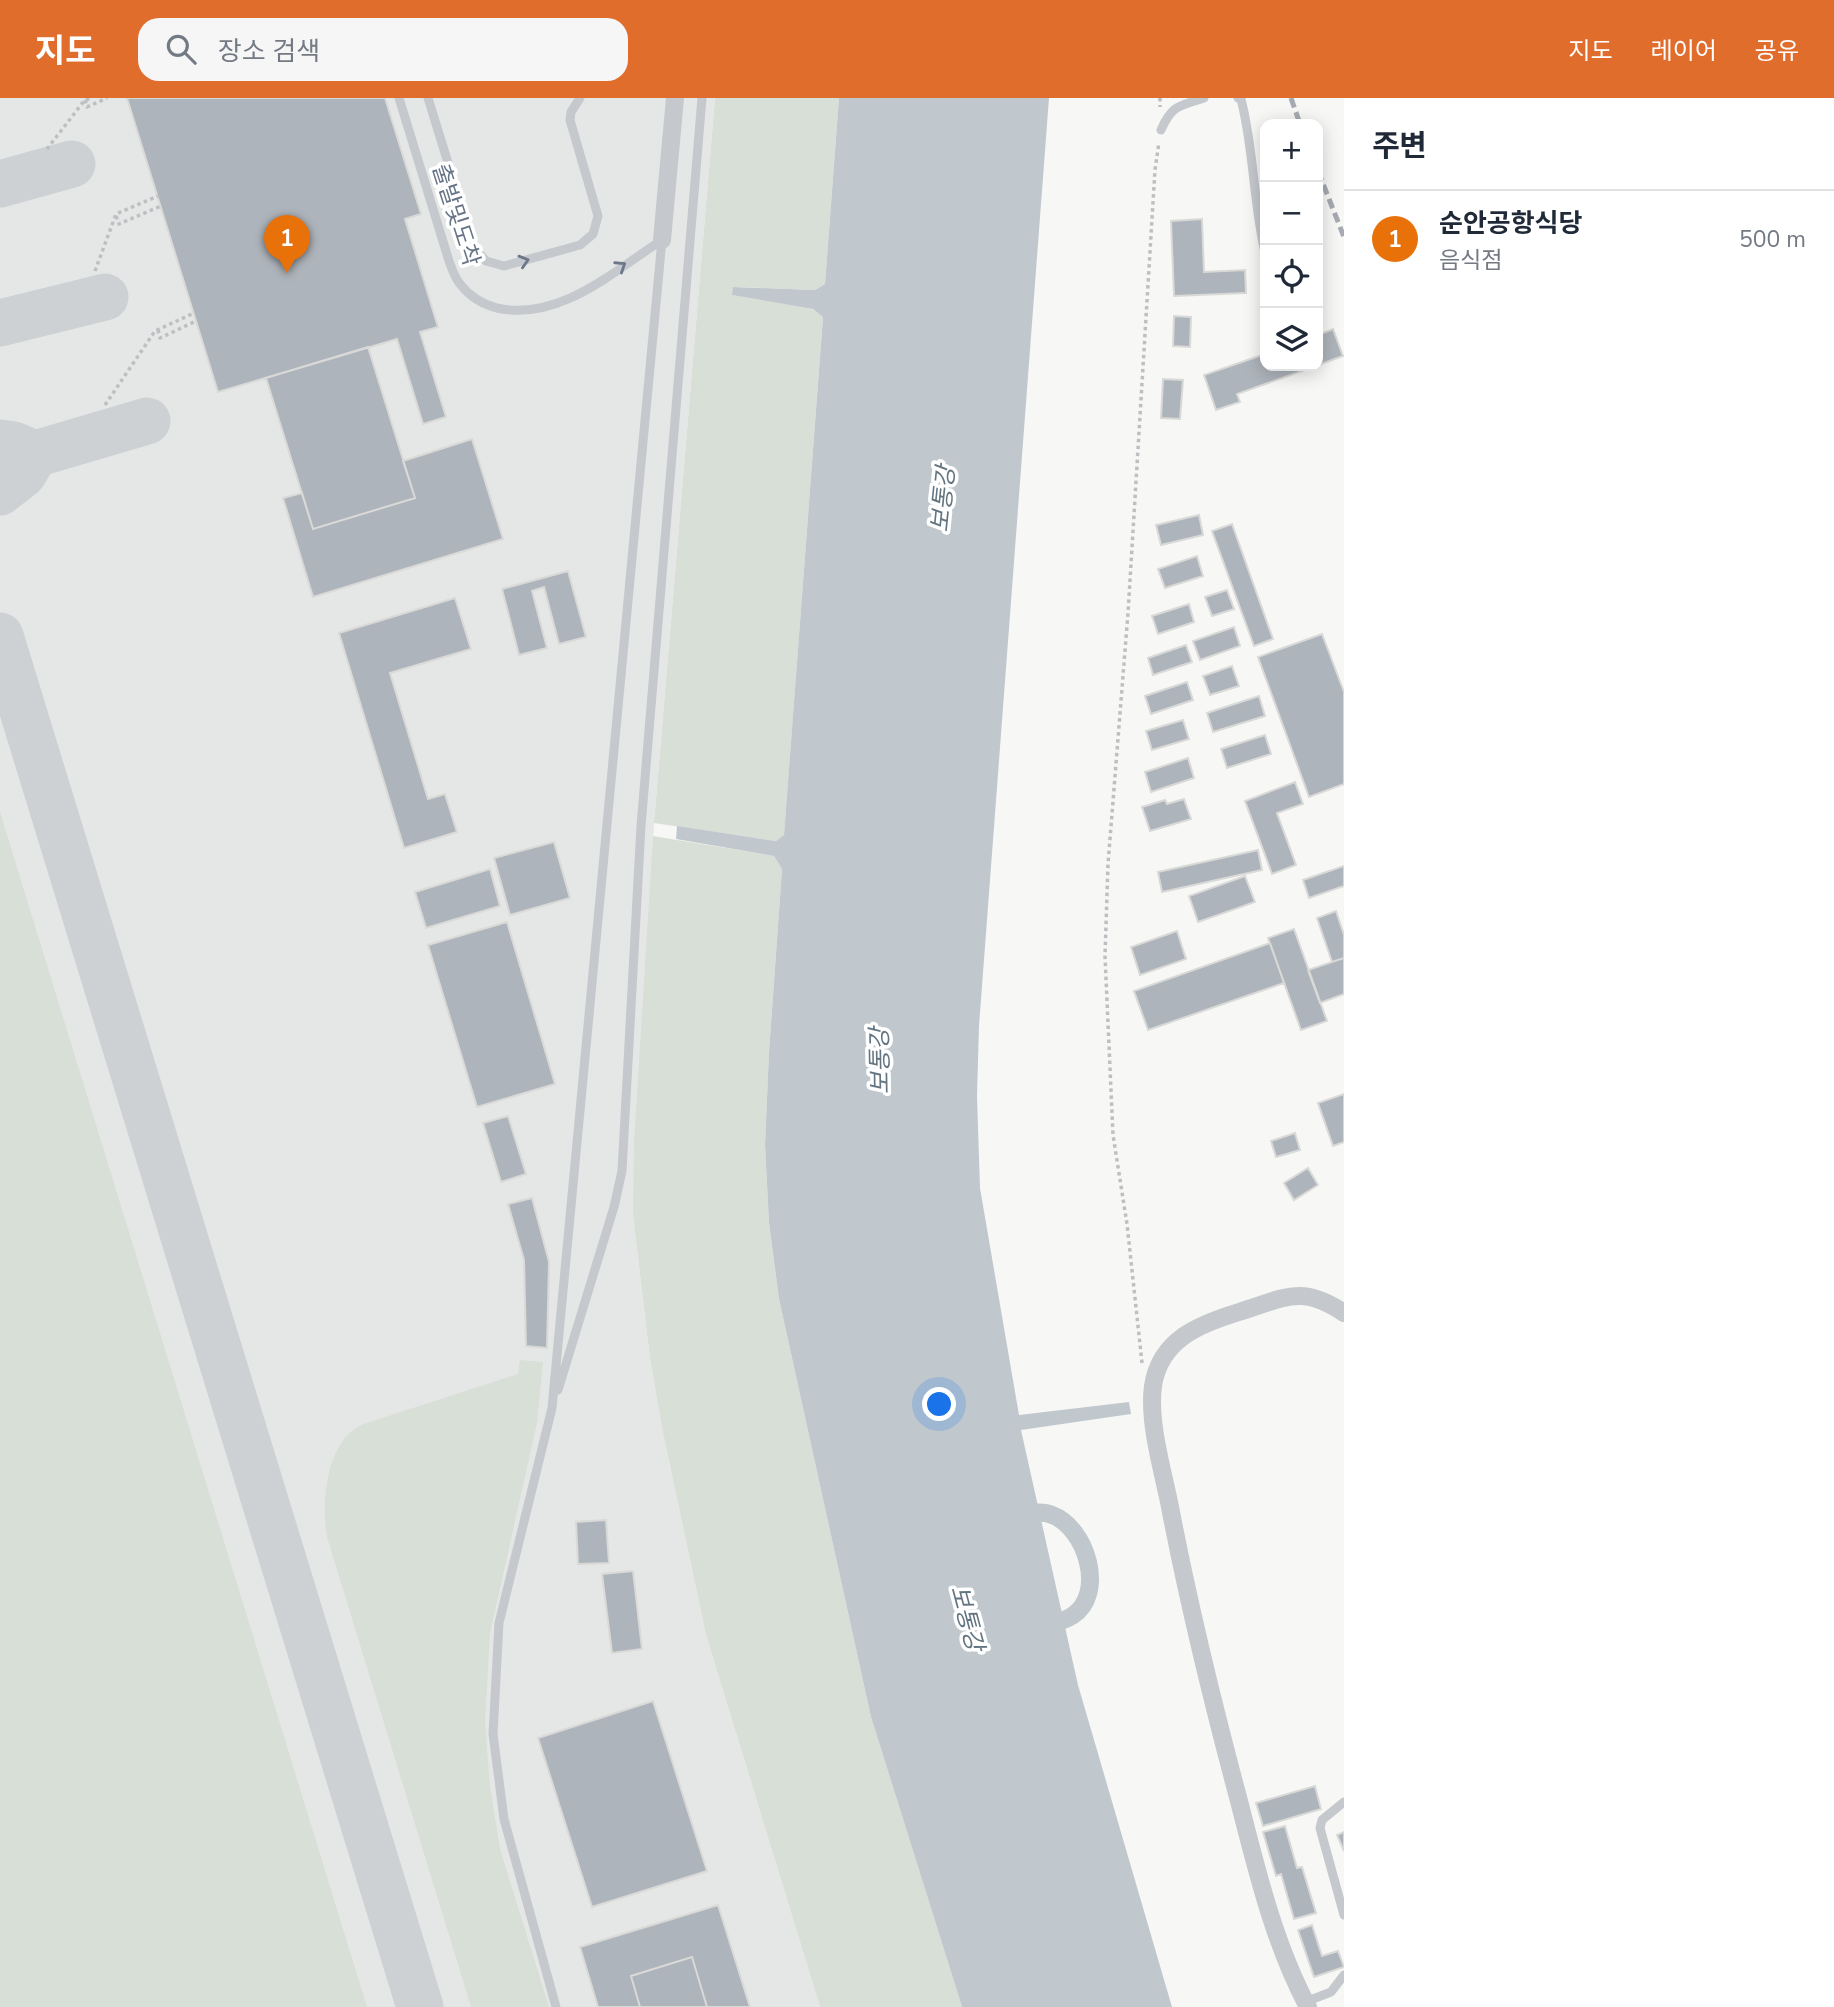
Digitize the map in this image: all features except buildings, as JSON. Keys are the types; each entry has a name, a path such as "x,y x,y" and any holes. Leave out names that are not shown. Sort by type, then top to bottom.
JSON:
{"street":[{"path":"662,240 675,98"},
{"path":"1306,2005 1280,1947 1214,1706 1158,1443 1153,1416 1153,1385 1171,1347 1184,1334 1205,1322 1306,1295 1324,1299 1344,1313"}],"lane":[{"name":"출발및도착","path":"399,98 449,261 459,284 474,299 509,311 535,310 558,304 580,293 662,240"},
{"path":"428,98 474,247 486,261 504,266 580,245 593,234 598,216 570,120 570,112 580,98"},
{"path":"556,2007 504,1819 493,1734 499,1623 552,1408 614,1207 622,1171 641,826 702,98"},
{"path":"1161,130 1169,113 1177,107 1204,98"},
{"path":"1238,98 1241,99 1246,119 1256,207 1264,245"},
{"path":"552,1408 662,240"},
{"path":"1344,1802 1322,1820 1320,1828 1344,1915"},
{"path":"1306,2005 1331,1992 1344,1975"}],"path":[{"path":"47,149 85,100 90,98"},
{"path":"85,100 87,107 107,98"},
{"path":"1143,1370 1127,1224 1113,1135 1105,957 1108,864 1128,613 1156,170 1161,130"},
{"path":"95,271 116,214 158,196"},
{"path":"116,214 119,224 160,206"},
{"path":"105,405 155,331 194,313"},
{"path":"158,330 160,338 196,321"}],"shaded area":[{"path":"0,98 715,98 654,823 633,1215 650,1359 706,1635 820,2007 0,2007"},
{"path":"715,98 839,98 825,284 815,290 734,287 733,295 813,309 823,317 784,836 776,841 654,823"},
{"path":"0,812 367,2007 0,2007"},
{"path":"653,836 774,856 782,869 765,1145 769,1223 779,1299 871,1717 962,2007 820,2007 706,1635 650,1359 633,1215 634,1142"},
{"path":"520,1360 543,1362 537,1423 490,1633 485,1722 490,1786 500,1849 549,2007 471,2007 327,1537 326,1490 334,1457 351,1432 364,1424 518,1374"}],"water":[{"name":"보통강","path":"839,98 1049,98 979,1026 977,1096 980,1188 1019,1415 1129,1402 1131,1414 1021,1430 1078,1685 1172,2007 962,2007 871,1717 779,1299 769,1223 765,1145 782,869 774,856 676,839 677,826 776,841 784,835 823,317 813,309 732,295 733,287 815,290 825,284"}],"waterway":[{"path":"1014,1516 1043,1513 1064,1522 1082,1546 1088,1562 1090,1578 1083,1606 1069,1618 1042,1627"}],"taxiway":[{"path":"0,184 72,164"},
{"path":"0,323 105,297"},
{"path":"0,443 14,445 35,454 147,421"},
{"path":"0,492 23,474 35,454"},
{"path":"0,636 420,2007"}],"railway":[{"path":"1291,98 1298,119"},
{"path":"1322,182 1344,237"}],"place":[{"name":"순안공항식당","path":"287,273"}]}
